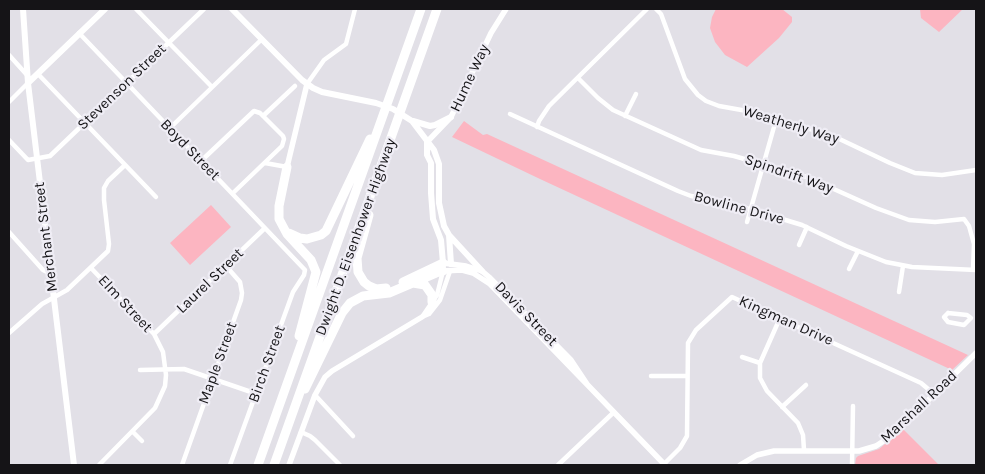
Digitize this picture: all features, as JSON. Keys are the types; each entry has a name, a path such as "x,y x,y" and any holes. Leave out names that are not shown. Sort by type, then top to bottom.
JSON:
{"highway":[{"name":"Dwight D. Eisenhower Highway","path":"258,465 421,9"},
{"name":"Dwight D. Eisenhower Highway","path":"274,465 437,10"},
{"path":"284,229 293,236 306,239 321,235 326,231 365,148 380,124"},
{"path":"288,167 279,206 279,219 284,229 316,268 314,284 299,332 297,355"},
{"path":"371,193 369,217 357,266 364,282 376,289 383,289 447,267"},
{"path":"296,404 310,381 342,313 350,303 363,296 389,293 447,267"},
{"path":"413,283 426,285 432,295 432,302"}],"main road":[{"name":"Merchant Street","path":"23,9 28,83 74,465"},
{"path":"28,83 105,9"},
{"path":"232,9 307,84 322,92 376,102 393,109 412,121 430,126 451,117"},
{"path":"27,72 37,71 45,67"},
{"path":"412,121 434,150 439,164 439,203 448,235 482,271"},
{"path":"427,142 427,154 431,162 432,214 441,240 447,267"},
{"path":"447,267 448,235"}],"street":[{"path":"136,9 212,87"},
{"name":"Stevenson Street","path":"37,159 46,158 51,155 204,9"},
{"path":"265,163 288,167 307,84 324,60 346,44 355,9"},
{"name":"Hume Way","path":"427,142 451,117 491,34 506,9"},
{"path":"537,126 545,111 647,9"},
{"name":"Weatherly Way","path":"656,9 662,19 681,71 691,88 706,101 831,135 916,173 942,175 976,170"},
{"name":"Boyd Street","path":"80,34 302,266"},
{"path":"170,128 262,39"},
{"path":"9,56 27,72"},
{"path":"14,61 26,57"},
{"path":"38,74 156,197"},
{"name":"Spindrift Way","path":"578,78 606,104 625,116 701,150 734,156 807,177 876,208 909,220 935,222 964,219 969,226 974,244 974,270"},
{"path":"9,102 28,83"},
{"path":"263,116 295,86"},
{"path":"625,116 636,94"},
{"path":"201,161 251,112 256,111 263,116 284,139 282,146 232,193"},
{"name":"Bowline Drive","path":"510,114 678,191 691,196 726,202 807,227 886,262 903,266 974,270"},
{"path":"747,222 776,120"},
{"path":"9,140 28,160 37,159"},
{"name":"Elm Street","path":"9,333 35,309 68,290 110,248 104,188 108,181 125,164"},
{"path":"799,245 807,227"},
{"name":"Laurel Street","path":"154,334 265,228"},
{"path":"10,236 43,270 51,274"},
{"path":"849,269 858,251"},
{"name":"Maple Street","path":"182,465 242,293 240,282 226,266"},
{"name":"Birch Street","path":"230,465 293,292 305,272 302,266"},
{"name":"Davis Street","path":"447,267 466,266 482,271 571,360 587,384"},
{"path":"899,292 903,266"},
{"path":"422,317 439,288 447,267"},
{"path":"289,465 315,395 325,377 332,371 429,314 440,300 447,267"},
{"name":"Davis Street","path":"447,267 474,273 490,284 664,465"},
{"name":"Elm Street","path":"91,268 154,334 163,352 166,368 165,386 155,408 99,465"},
{"name":"Kingman Drive","path":"664,465 680,448 687,436 687,350 690,337 732,297 921,383 934,394"},
{"path":"950,312 973,318 962,325 946,322 944,317 946,313 950,312"},
{"path":"780,318 760,363 759,372 763,385 802,429 804,450"},
{"name":"Marshall Road","path":"740,465 767,452 779,450 852,451 872,448 885,440 976,353"},
{"path":"742,357 760,363"},
{"path":"140,370 184,369 257,394"},
{"path":"651,376 687,376"},
{"path":"782,407 806,385"},
{"path":"315,395 353,436"},
{"path":"852,465 853,406"},
{"path":"558,465 614,412"},
{"path":"133,432 142,441"},
{"path":"301,432 315,440 340,465"}],"shaded area":[{"path":"716,9 782,9 792,17 792,22 779,38 747,67 725,55 715,42 710,28"},
{"path":"920,9 963,9 939,32 921,18"},
{"path":"464,121 483,135 487,134 968,355 952,370 540,179 452,137"},
{"path":"211,205 231,227 190,265 170,243"},
{"path":"903,429 939,465 855,465 858,456 879,449"}]}
